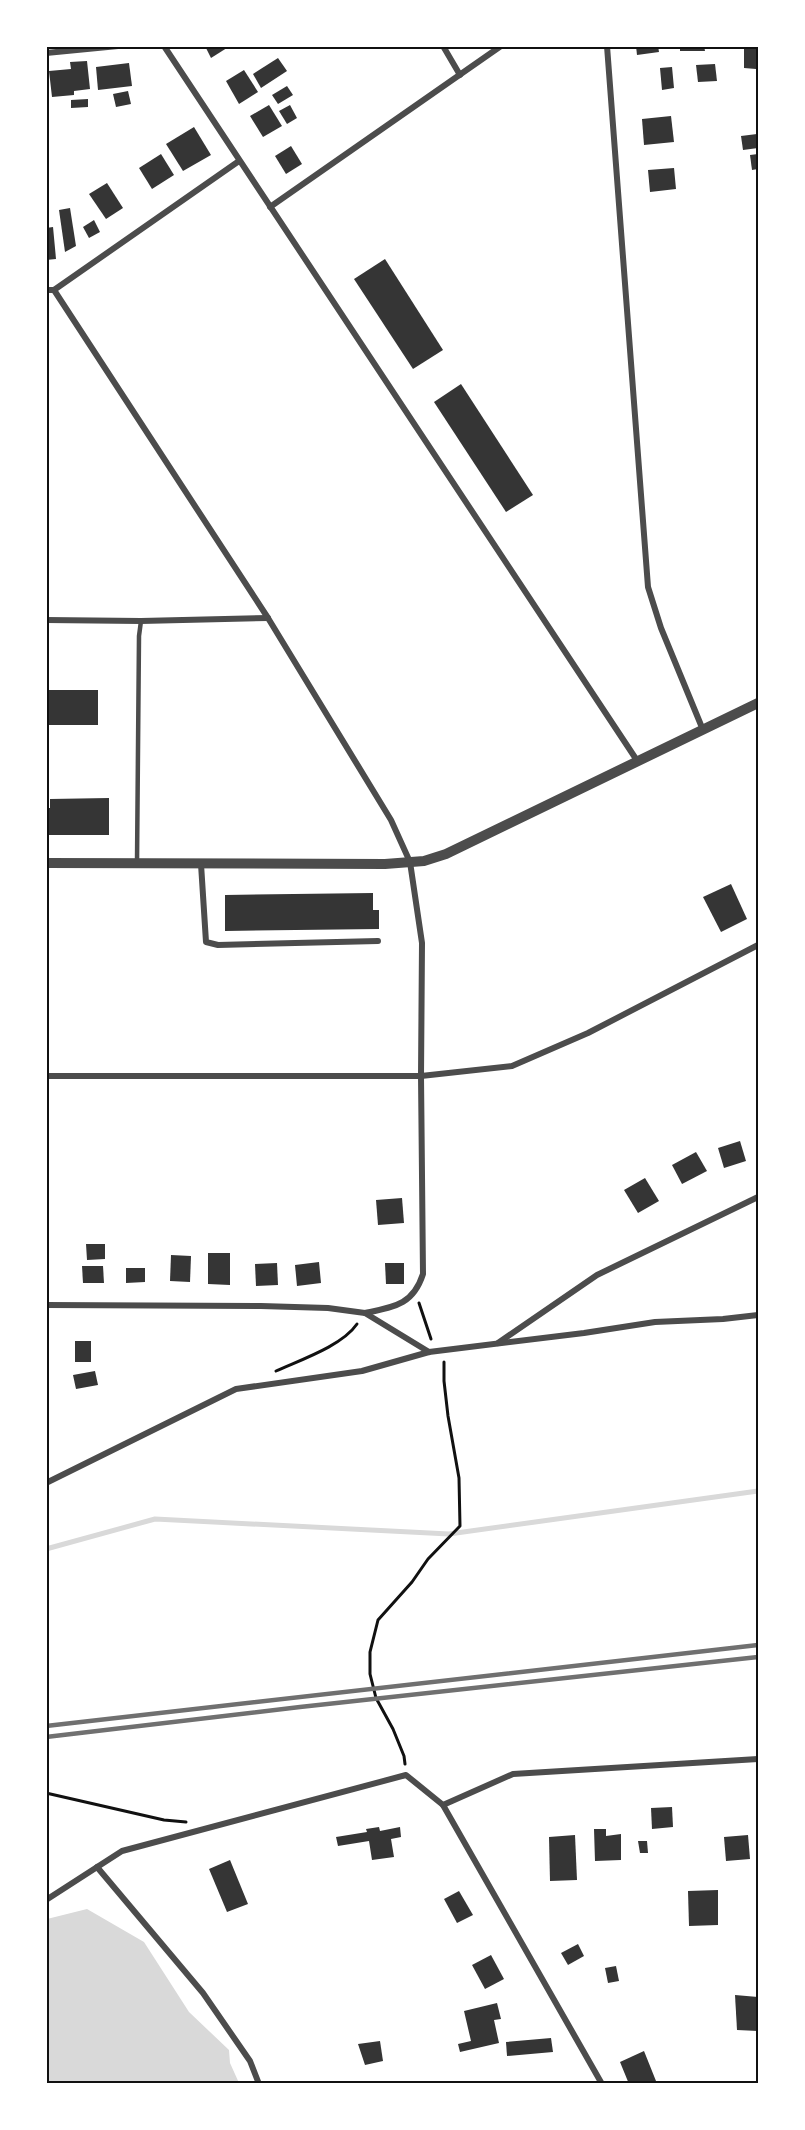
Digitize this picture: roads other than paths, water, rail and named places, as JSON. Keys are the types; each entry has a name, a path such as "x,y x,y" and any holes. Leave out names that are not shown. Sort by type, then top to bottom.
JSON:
{"street":[{"path":"46,53 118,46"},
{"path":"164,46 638,762"},
{"path":"443,46 460,75"},
{"path":"270,207 501,46"},
{"path":"607,46 648,587 660,628 703,730"},
{"path":"46,290 54,290 239,161"},
{"path":"46,1305 261,1306 328,1308 365,1313 396,1307 419,1287 423,1274 422,943 410,862 391,820 268,618 54,290"},
{"path":"46,620 141,621 268,618"},
{"path":"46,863 385,864 424,861 446,854 759,704"},
{"path":"201,864 206,942 218,945 378,941"},
{"path":"46,1076 421,1076 512,1066 588,1033 759,945"},
{"path":"496,1344 597,1275 759,1197"},
{"path":"365,1313 429,1352"},
{"path":"46,1483 236,1389 362,1371 443,1350 655,1322 759,1315"},
{"path":"442,1805 513,1774 759,1759"},
{"path":"46,1900 122,1851 406,1775 442,1805 602,2084"},
{"path":"97,1868 203,1993 250,2061 259,2084"}],"lane":[{"path":"137,863 141,621"}],"waterway":[{"path":"46,1549 155,1519 449,1534 758,1491"}],"railway":[{"path":"46,1726 758,1645"},
{"path":"46,1737 758,1657"}]}
